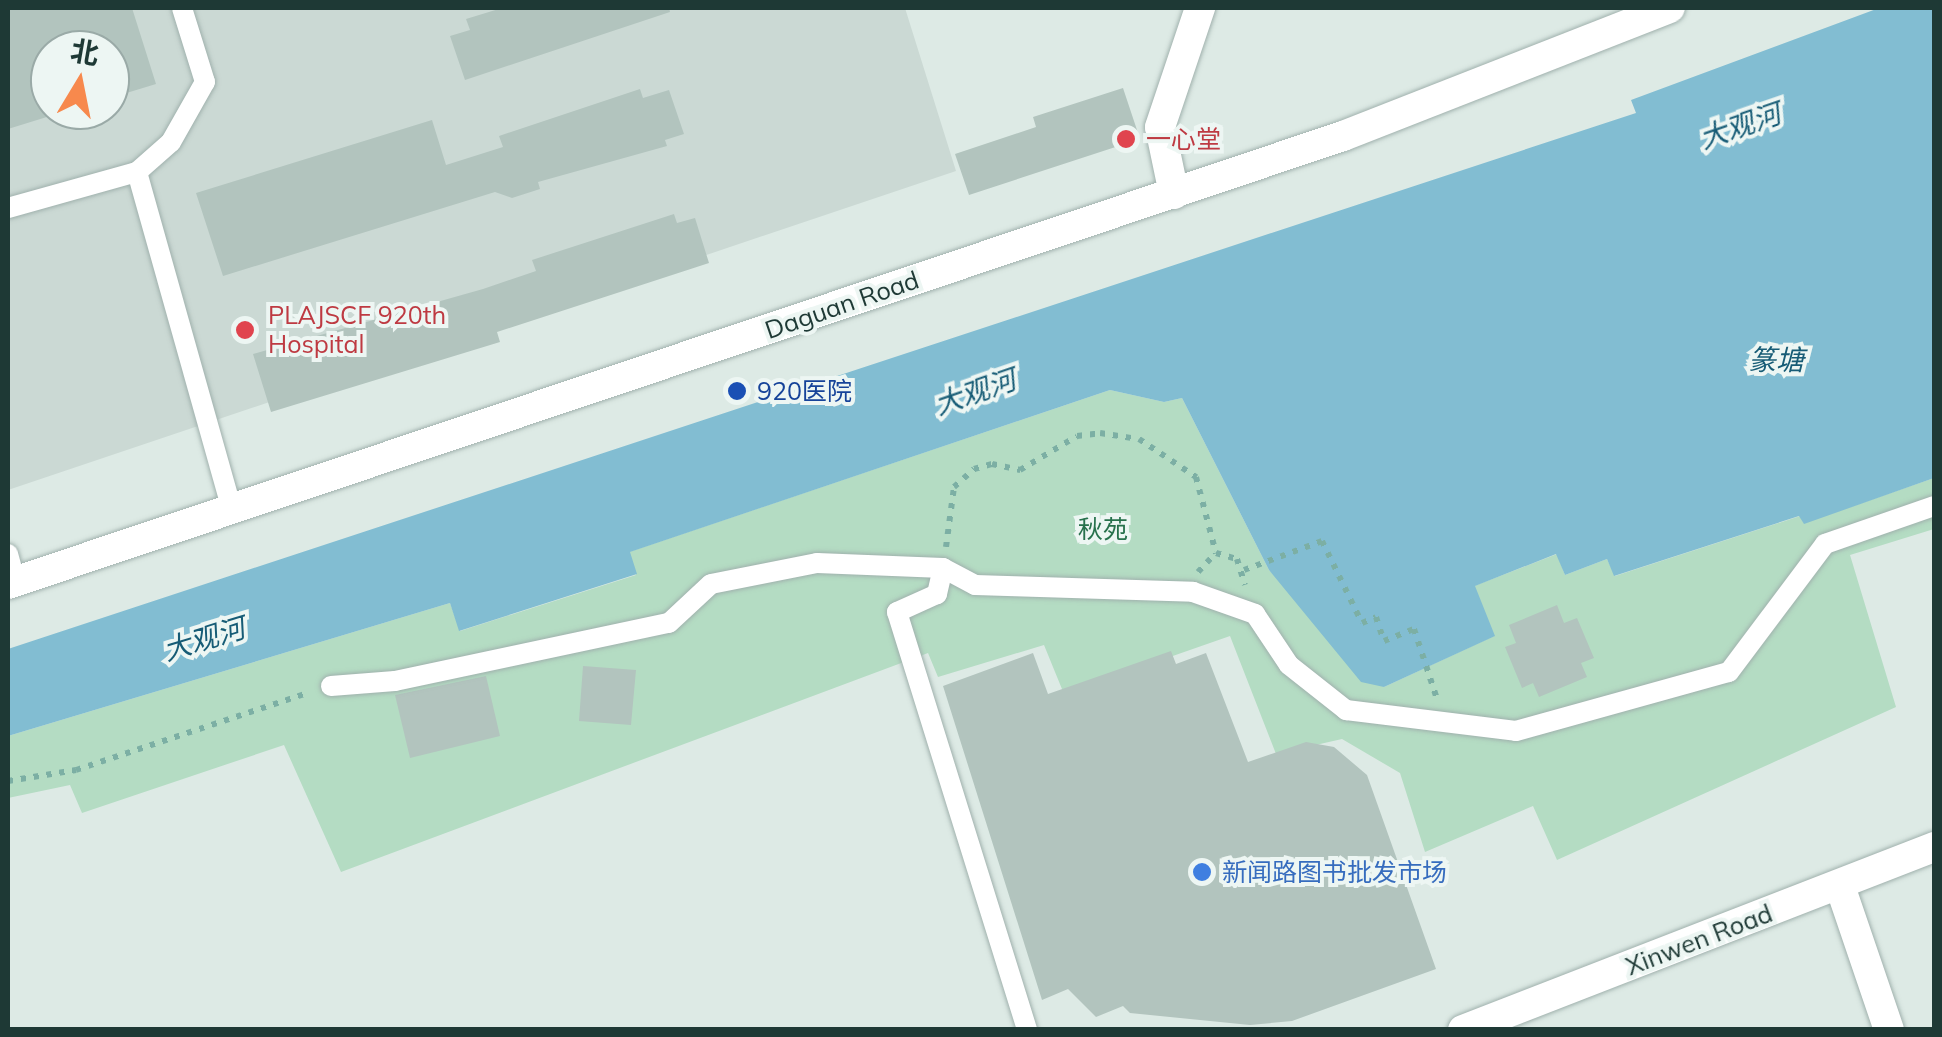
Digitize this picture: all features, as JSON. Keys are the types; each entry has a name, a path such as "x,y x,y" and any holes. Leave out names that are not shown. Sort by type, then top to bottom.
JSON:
{"main road":[{"path":"1174,194 1160,127 1200,8"},
{"name":"Daguan Road","path":"10,573 233,513 1174,194 1343,136 1670,8"},
{"name":"Xinwen Road","path":"1463,1030 1934,847"},
{"path":"1840,886 1889,1030"}],"lane":[{"path":"8,208 137,172 171,142 205,82 182,8"},
{"path":"137,172 233,513"},
{"path":"331,686 394,681 669,624 711,584 817,563 944,568 975,585 1193,592 1255,614 1288,665 1346,710 1516,731 1729,672 1825,544 1934,506"},
{"path":"944,568 937,594 896,612 1027,1030"}],"path":[{"path":"944,568 954,487 974,469 992,464 1020,470 1077,436 1100,432 1139,440 1196,476 1216,554"},
{"path":"1244,570 1322,541 1362,623 1376,617 1384,640 1414,629 1428,667"},
{"path":"8,781 76,770 331,686"}],"shaded area":[{"name":"PLAJSCF 920th Hospital","path":"8,8 905,8 956,171 8,490"}],"green space":[{"name":"秋苑","path":"1110,390 1164,402 1182,398 1269,570 1384,687 1494,636 1474,586 1557,554 1565,575 1607,559 1615,576 1800,516 1804,523 1934,478 1934,529 1850,555 1896,707 1557,860 1533,806 1425,852 1400,773 1342,739 1276,754 1230,636 1064,694 1044,645 938,677 928,653 341,872 284,745 82,813 70,785 8,798 8,736 450,603 460,631 636,575 629,552"}],"water":[{"path":"1879,8 1934,8 1934,478 1804,524 1799,516 1614,576 1607,559 1565,575 1556,554 1475,586 1495,636 1384,687 1361,682 1269,570 1182,398 1164,402 1110,390 630,552 637,574 459,631 450,603 8,736 8,649 1636,113 1631,100"}],"building":[{"path":"8,8 132,8 156,84 130,92 130,30 30,30 30,122 8,129"},
{"path":"502,8 669,8 670,12 465,80 450,36 470,30 466,19"},
{"path":"1123,88 1140,139 969,195 955,154 1036,127 1033,117"},
{"path":"640,89 643,98 669,90 684,134 665,140 667,146 538,182 540,189 512,198 495,192 223,276 196,193 432,120 446,165 503,147 499,136"},
{"path":"674,214 677,223 695,218 709,263 497,332 500,342 271,412 253,354 483,289 536,271 532,260"},
{"path":"1557,605 1564,623 1577,618 1594,658 1581,663 1587,677 1539,697 1533,683 1522,688 1505,647 1516,643 1509,625"},
{"name":"新闻路图书批发市场","path":"1171,651 1176,664 1206,653 1248,762 1306,742 1334,747 1367,775 1436,969 1292,1021 1250,1025 1130,1013 1123,1006 1096,1017 1068,989 1042,1000 943,686 1033,653 1048,694"},
{"path":"583,666 636,670 631,725 579,721"},
{"path":"486,676 500,736 410,758 395,695"}],"place":[{"name":"一心堂","path":"1126,139"},
{"name":"PLAJSCF 920th Hospital","path":"245,330"},
{"name":"920医院","path":"737,391"},
{"name":"新闻路图书批发市场","path":"1202,872"}],"water label":[{"name":"大观河","path":"1740,126"},
{"name":"篆塘","path":"1776,360"},
{"name":"大观河","path":"975,392"},
{"name":"大观河","path":"204,639"}]}
